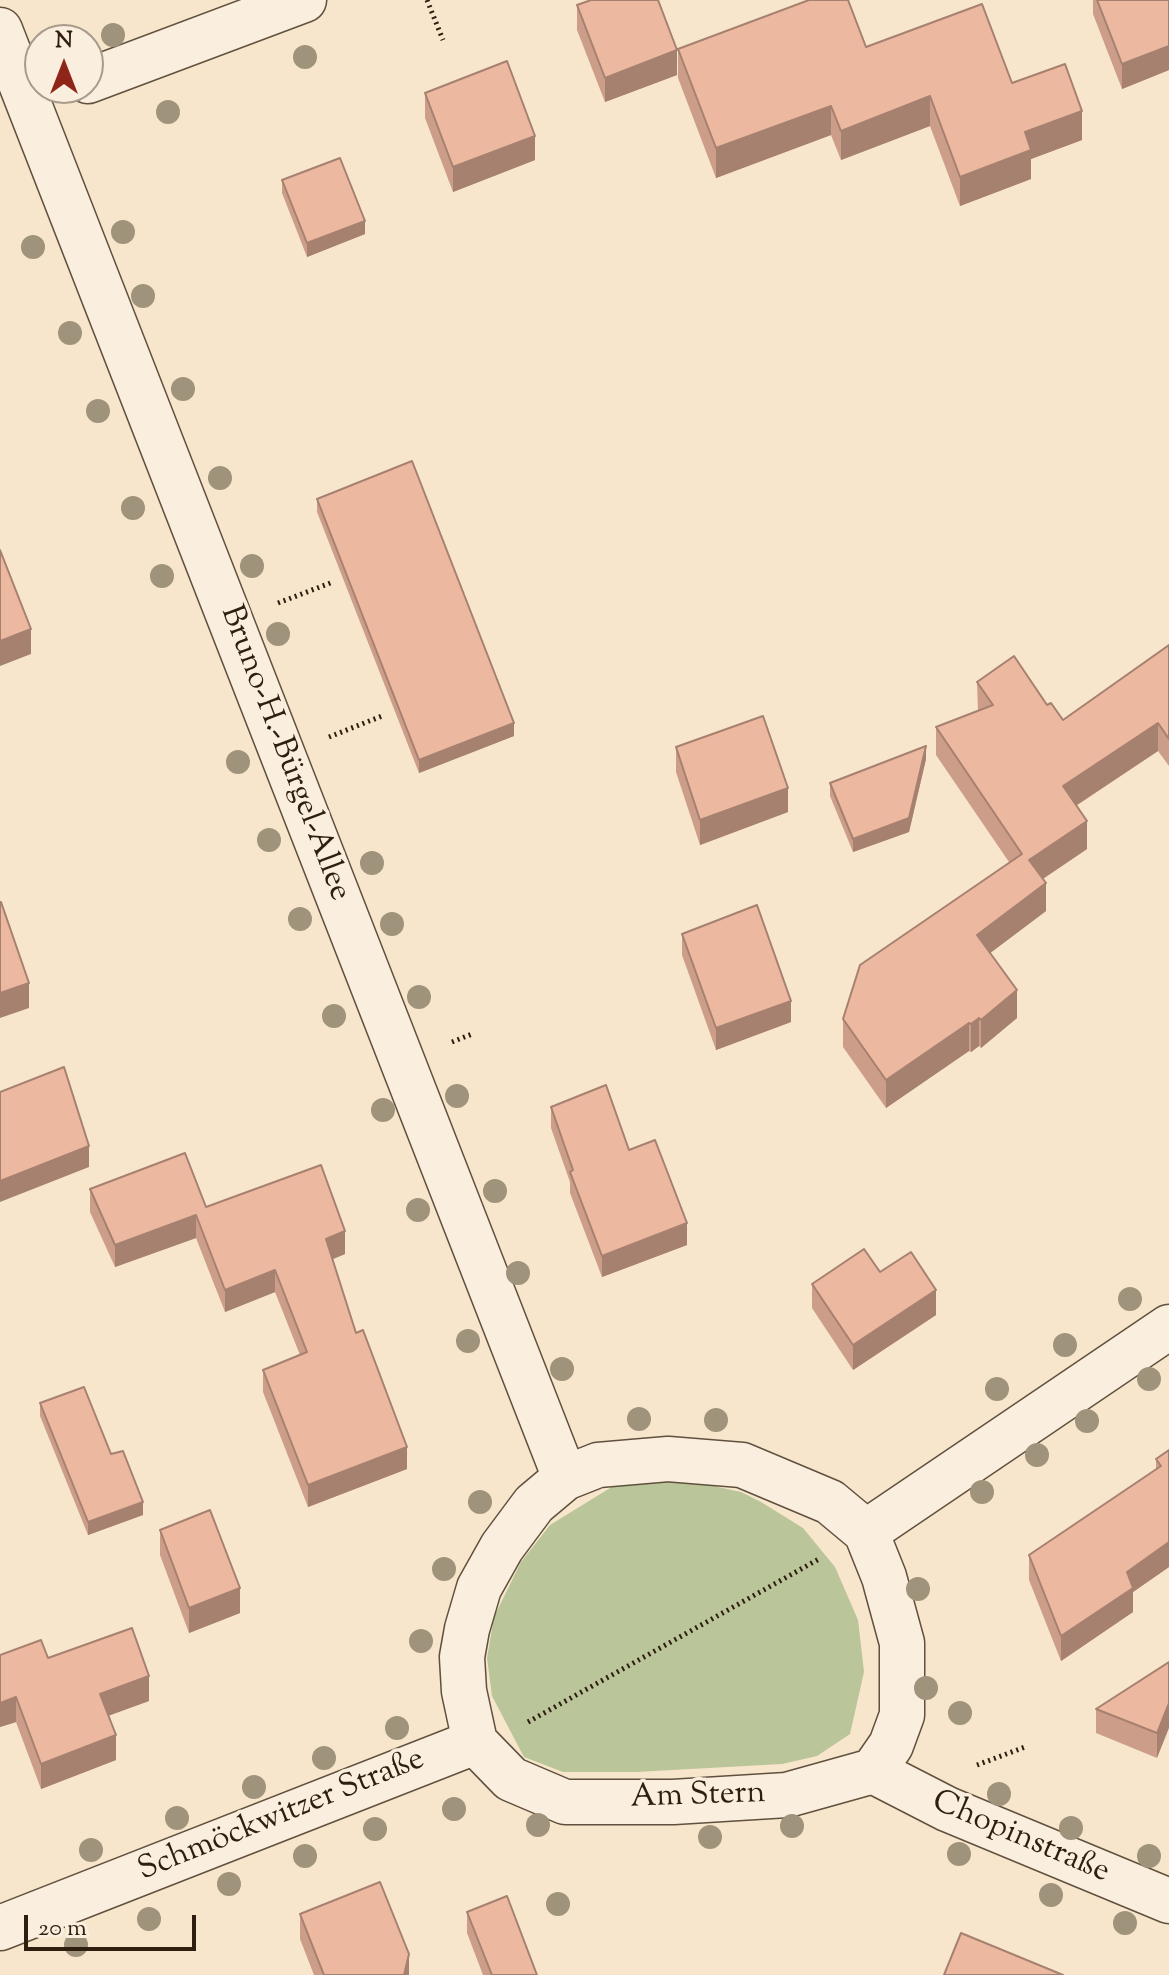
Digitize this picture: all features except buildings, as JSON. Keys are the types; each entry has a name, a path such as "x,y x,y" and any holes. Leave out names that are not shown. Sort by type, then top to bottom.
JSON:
{"street":[{"path":"104,75 304,0"},
{"name":"Bruno-H.-Bürgel-Allee","path":"0,30 33,105 565,1478"},
{"path":"866,1532 1169,1327"},
{"path":"475,1742 464,1691 462,1657 479,1588 502,1547 534,1504 565,1478 598,1465 668,1459 742,1465 830,1502 866,1532 884,1577 902,1643 902,1715 891,1745 873,1771"},
{"name":"Am Stern","path":"475,1742 511,1779 565,1802 673,1802 787,1795 873,1771"},
{"name":"Schmöckwitzer Straße","path":"0,1928 475,1742"},
{"name":"Chopinstraße","path":"873,1771 947,1809 1169,1901"}],"path":[{"path":"427,0 443,40"},
{"path":"475,1742 516,1729 866,1532"}],"green space":[{"path":"690,1481 741,1492 803,1528 835,1567 858,1620 864,1672 850,1734 817,1756 782,1764 636,1772 563,1772 524,1757 492,1696 487,1658 494,1617 521,1562 550,1525 615,1485"}]}
